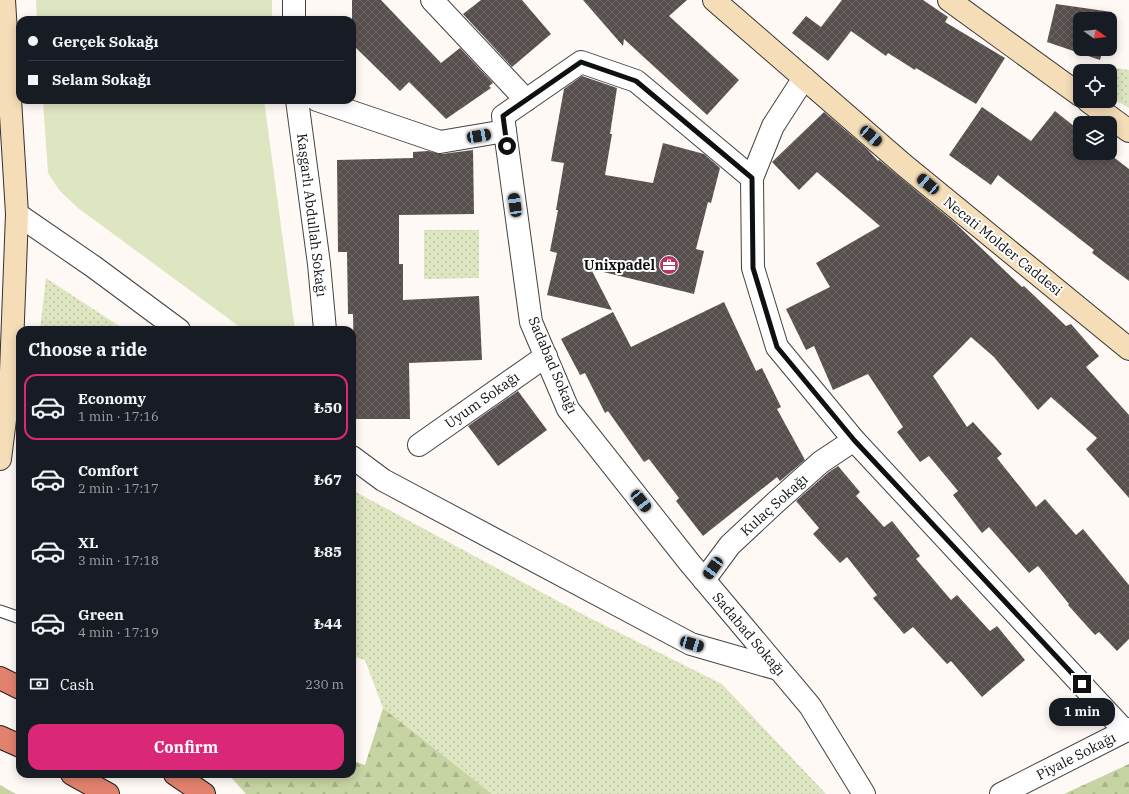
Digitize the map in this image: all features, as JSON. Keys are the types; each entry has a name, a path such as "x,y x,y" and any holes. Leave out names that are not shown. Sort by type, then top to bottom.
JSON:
{"highway":[{"path":"0,678 16,686"},
{"path":"0,737 16,744"},
{"path":"181,778 204,794"},
{"path":"80,779 108,794"}],"main road":[{"path":"0,459 15,383 17,214 3,36 4,0"},
{"name":"Necati Molder Caddesi","path":"714,0 904,164 1129,349"},
{"path":"949,0 1073,90"},
{"path":"1098,108 1129,131"}],"street":[{"path":"294,0 294,16"},
{"path":"432,0 526,100 581,62 636,81 752,178"},
{"path":"804,78 773,126 752,178 753,268 777,347 854,440 1127,730"},
{"name":"Sadabad Sokağı","path":"526,100 503,116 505,131 531,322 568,409 704,580 810,706 864,794"},
{"name":"Kaşgarlı Abdullah Sokağı","path":"297,104 320,264 325,326"},
{"path":"329,104 440,142 505,131"},
{"path":"17,214 94,267 174,326"},
{"name":"Uyum Sokağı","path":"418,445 546,356"},
{"name":"Kulaç Sokağı","path":"704,580 730,545 769,508 821,462 854,440"},
{"path":"356,460 384,480 692,644 778,669"},
{"name":"Piyale Sokağı","path":"1001,794 1127,730"}],"lane":[{"path":"0,611 16,617"}],"green space":[{"path":"36,0 272,0 272,16 37,16"},
{"path":"1117,68 1129,70 1129,108 1117,101"},
{"path":"43,104 265,104 294,326 239,326 78,208 59,190 48,173"},
{"path":"424,230 479,230 479,278 424,279"},
{"path":"46,278 119,326 40,326"},
{"path":"356,492 580,613 722,684 826,794 492,794 383,708 365,660 356,657"},
{"path":"383,708 492,794 246,794 232,778 356,778 356,762 365,765"},
{"path":"1129,764 1129,794 1064,794"},
{"path":"0,785 16,794 0,794"}],"building":[{"path":"352,0 381,0 441,63 460,48 493,83 489,86 491,88 446,119 409,82 400,91 356,48 356,16 352,16"},
{"path":"481,0 522,0 551,34 512,67 463,14"},
{"path":"583,0 687,0 669,16 739,80 707,115 624,39 623,46"},
{"path":"842,0 923,0 948,17 945,22 1005,58 976,104 888,53 886,56 851,31 828,61 792,33 806,16 821,27"},
{"path":"1056,4 1112,12 1073,12 1073,51 1047,42"},
{"path":"1088,56 1101,56 1100,60"},
{"path":"582,76 617,88 610,134 612,134 605,175 653,183 663,143 704,154 720,168 711,203 708,202 696,249 704,251 694,294 591,269 612,310 547,295 557,253 550,251 558,210 556,210 564,163 551,161 564,89"},
{"path":"982,107 1031,141 1055,111 1073,125 1073,160 1117,160 1129,169 1129,281 1092,253 1094,250 998,175 991,185 949,155"},
{"path":"824,112 867,149 878,161 879,160 955,223 1022,287 1024,286 1066,326 1071,324 1099,356 1086,367 1129,415 1129,498 1086,449 1097,438 1051,397 1038,410 994,357 971,337 933,376 967,427 973,422 1002,454 997,458 1036,507 1045,499 1076,535 1083,529 1129,585 1129,639 1117,651 1099,632 1095,635 1068,605 1069,604 1038,566 1029,573 989,527 982,533 953,495 958,491 929,456 920,462 897,432 903,427 868,374 833,390 814,346 806,350 786,309 830,287 816,263 880,226 817,172 799,190 772,162"},
{"path":"473,150 474,214 399,215 399,264 403,264 403,300 479,296 482,360 409,363 410,419 356,419 356,326 353,326 353,314 348,314 347,252 338,252 337,160 413,158 413,152 428,151 442,154"},
{"path":"724,302 756,371 762,368 781,407 777,409 805,460 780,481 777,477 703,536 676,501 679,498 649,459 644,462 608,411 605,413 585,373 580,375 561,339 613,312 631,347"},
{"path":"518,391 547,430 498,466 468,426"},
{"path":"838,466 860,492 856,496 884,527 892,521 920,556 916,559 951,600 957,595 990,631 997,626 1025,660 982,697 951,661 947,664 913,627 904,634 873,598 877,595 847,557 840,563 813,534 819,528 796,501"}],"place":[{"name":"Unixpadel","path":"669,265"}],"route":[{"path":"507,146 503,116 581,62 636,81 752,178 753,268 777,347 854,440 1082,684"}]}
